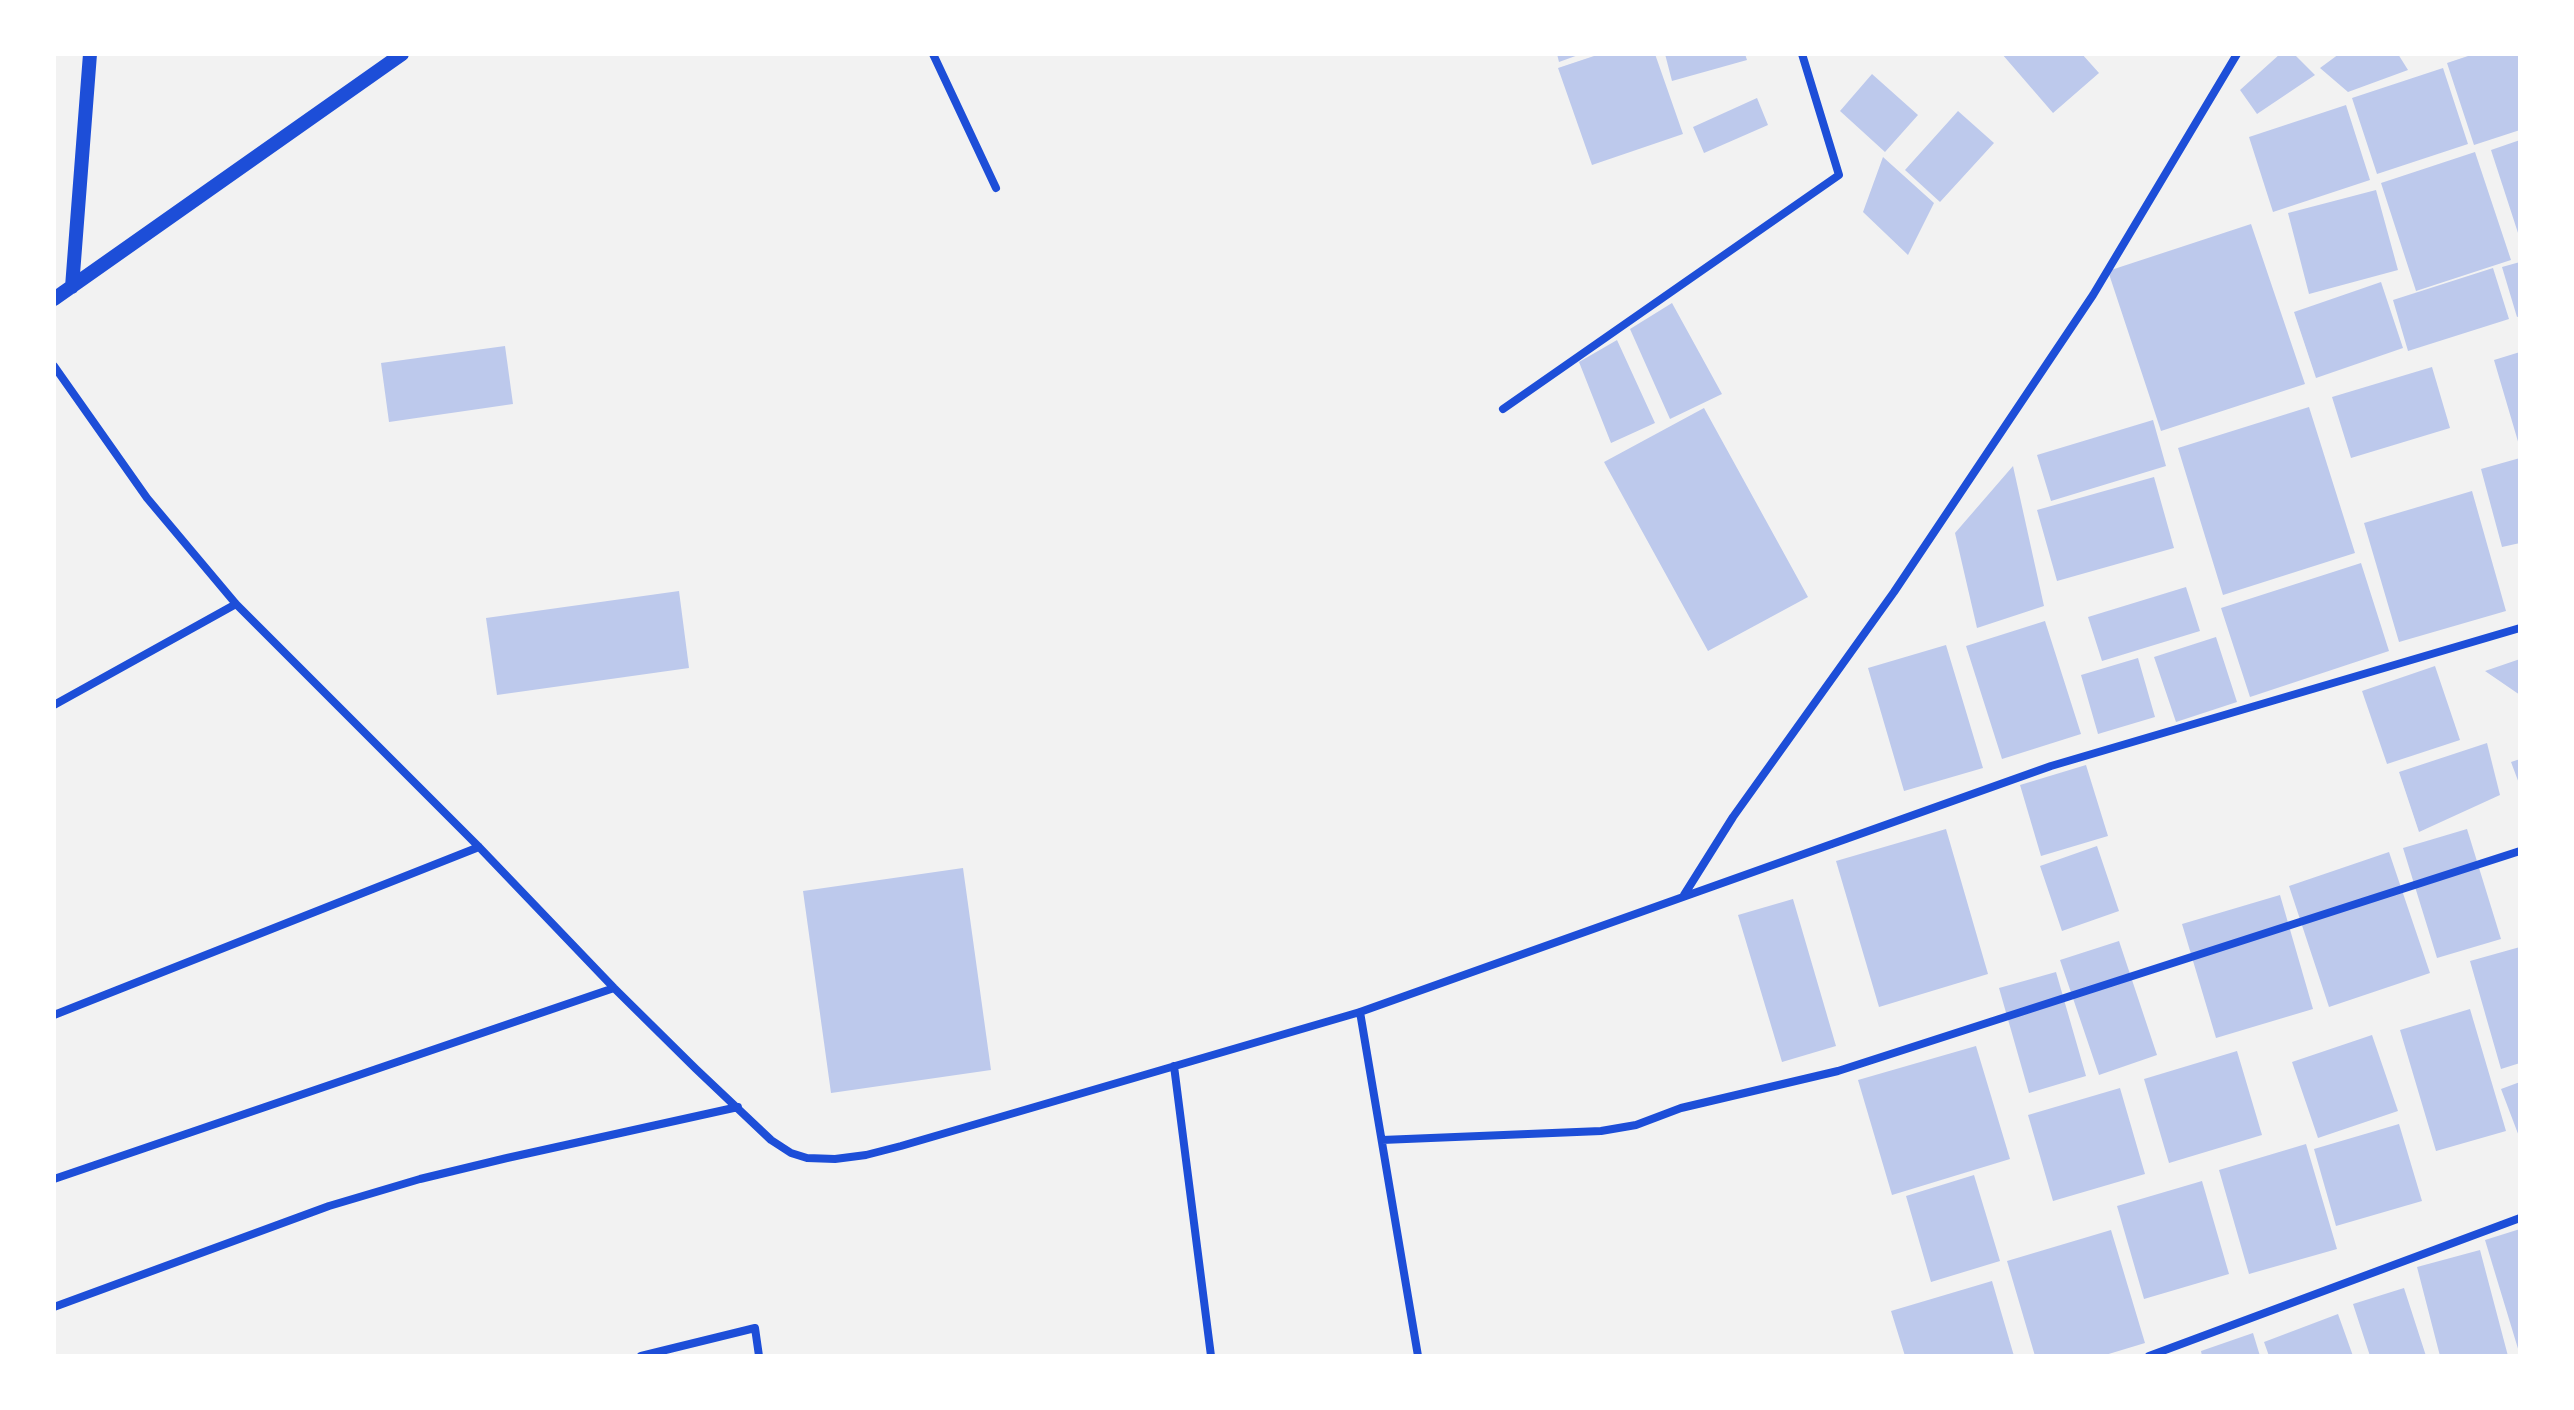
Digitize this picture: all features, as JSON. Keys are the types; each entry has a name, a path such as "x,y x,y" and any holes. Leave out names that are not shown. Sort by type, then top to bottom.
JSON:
{"street":[{"path":"72,287 90,54"},
{"path":"54,299 402,54"},
{"path":"933,54 996,188"},
{"path":"1503,409 1839,175 1802,54"},
{"path":"1683,897 1733,817 1894,592 2093,295 2237,54"},
{"path":"54,366 147,498 236,604 696,1069 771,1140 791,1153 807,1158 835,1159 901,1146 1360,1012 2051,766 2520,628"},
{"path":"54,705 236,604"},
{"path":"54,1015 479,847"},
{"path":"1382,1140 1601,1131 1636,1125 1681,1108 1838,1071 2520,851"},
{"path":"54,1179 614,988"},
{"path":"1360,1012 1418,1356"},
{"path":"1174,1066 1211,1356"},
{"path":"54,1307 329,1206 420,1179 738,1107"},
{"path":"2149,1356 2520,1218"},
{"path":"641,1356 755,1328 759,1356"}],"building":[{"path":"1557,54 1581,54 1559,62"},
{"path":"1600,54 1655,54 1683,134 1592,165 1558,68"},
{"path":"1665,54 1745,54 1747,60 1672,81"},
{"path":"2002,54 2082,54 2099,73 2053,113"},
{"path":"2280,54 2294,54 2315,75 2257,114 2240,90"},
{"path":"2339,54 2398,54 2408,70 2348,92 2320,68"},
{"path":"2474,54 2520,54 2520,130 2474,145 2447,63"},
{"path":"2443,68 2468,144 2377,174 2352,98"},
{"path":"1872,74 1918,115 1885,152 1840,111"},
{"path":"1757,98 1768,125 1704,153 1693,127"},
{"path":"2346,105 2370,180 2273,212 2249,137"},
{"path":"1958,111 1994,143 1940,202 1905,170"},
{"path":"2520,140 2520,236 2519,236 2491,150"},
{"path":"2475,152 2511,260 2416,291 2381,183"},
{"path":"1883,157 1934,203 1908,255 1863,212"},
{"path":"2376,190 2398,270 2309,294 2288,213"},
{"path":"2251,224 2305,384 2161,431 2108,271"},
{"path":"2520,262 2520,316 2517,317 2502,267"},
{"path":"2493,268 2509,319 2408,351 2393,300"},
{"path":"2381,282 2403,348 2316,378 2294,312"},
{"path":"1672,303 1722,394 1670,419 1630,329"},
{"path":"1617,340 1655,423 1611,443 1579,362"},
{"path":"505,346 513,404 389,422 381,363"},
{"path":"2520,352 2520,445 2519,445 2494,360"},
{"path":"2432,367 2450,428 2351,458 2332,397"},
{"path":"2309,407 2355,553 2223,595 2178,448"},
{"path":"1704,408 1808,597 1708,651 1604,462"},
{"path":"2153,420 2166,466 2051,501 2037,455"},
{"path":"2520,458 2520,543 2502,547 2481,469"},
{"path":"2013,466 2044,606 1977,628 1955,533"},
{"path":"2154,477 2174,548 2057,581 2037,510"},
{"path":"2472,491 2506,611 2399,642 2364,523"},
{"path":"2361,563 2389,651 2250,697 2221,608"},
{"path":"2186,587 2200,631 2102,661 2088,617"},
{"path":"679,591 689,668 497,695 486,618"},
{"path":"2045,621 2081,734 2002,759 1966,646"},
{"path":"2216,637 2237,702 2176,722 2154,657"},
{"path":"1946,645 1983,768 1904,791 1868,668"},
{"path":"2138,658 2155,717 2098,734 2081,675"},
{"path":"2520,659 2520,695 2485,671"},
{"path":"2435,666 2460,740 2387,764 2362,691"},
{"path":"2487,743 2500,795 2419,832 2399,772"},
{"path":"2520,759 2520,786 2511,762"},
{"path":"2086,765 2108,836 2041,856 2020,785"},
{"path":"1946,829 1988,974 1879,1007 1836,861"},
{"path":"2467,829 2501,939 2437,958 2403,848"},
{"path":"2097,846 2119,911 2062,931 2040,866"},
{"path":"2389,852 2430,973 2329,1007 2289,886"},
{"path":"963,868 991,1070 831,1093 803,891"},
{"path":"2280,895 2313,1009 2216,1038 2182,924"},
{"path":"1793,899 1836,1046 1782,1062 1738,915"},
{"path":"2119,941 2157,1055 2099,1075 2060,960"},
{"path":"2520,947 2520,1063 2501,1069 2470,961"},
{"path":"2056,972 2086,1076 2029,1093 1999,988"},
{"path":"2470,1009 2506,1131 2436,1151 2400,1030"},
{"path":"2372,1035 2398,1111 2318,1138 2292,1062"},
{"path":"1976,1046 2010,1159 1892,1195 1858,1080"},
{"path":"2237,1051 2262,1135 2169,1163 2144,1079"},
{"path":"2520,1082 2520,1139 2501,1089"},
{"path":"2120,1088 2145,1174 2053,1201 2028,1115"},
{"path":"2399,1124 2422,1201 2336,1226 2314,1149"},
{"path":"2306,1144 2337,1249 2249,1274 2219,1170"},
{"path":"1974,1175 2000,1261 1931,1282 1906,1196"},
{"path":"2202,1181 2229,1274 2144,1299 2117,1206"},
{"path":"2520,1229 2520,1352 2519,1352 2485,1240"},
{"path":"2111,1230 2145,1343 2102,1356 2035,1356 2007,1261"},
{"path":"2480,1250 2508,1356 2440,1356 2417,1267"},
{"path":"1992,1281 2014,1356 1905,1356 1891,1311"},
{"path":"2404,1288 2426,1356 2370,1356 2353,1304"},
{"path":"2338,1314 2353,1356 2269,1356 2264,1342"},
{"path":"2253,1333 2260,1356 2202,1356 2201,1351"}]}
